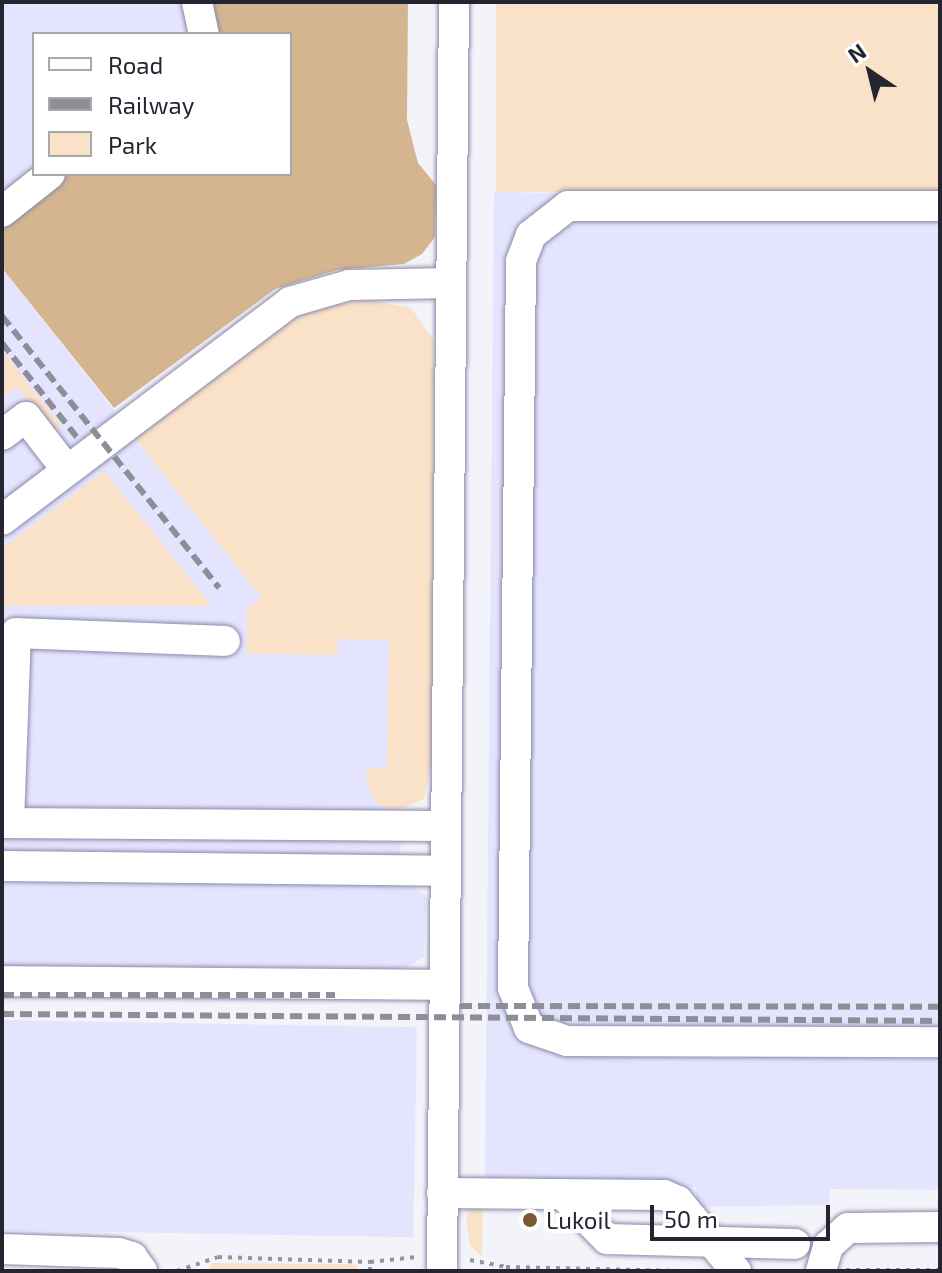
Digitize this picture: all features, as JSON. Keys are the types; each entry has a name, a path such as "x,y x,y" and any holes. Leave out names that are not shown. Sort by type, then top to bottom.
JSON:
{"street":[{"path":"197,2 204,32"},
{"path":"444,1262 442,1193 454,2"},
{"path":"2,212 47,176"},
{"path":"940,206 568,206 531,235 521,261 513,944 515,1005 529,1028 541,1036 567,1041 940,1042"},
{"path":"2,520 290,302 349,285 451,283"},
{"path":"2,435 26,417 67,470"},
{"path":"225,641 16,633 6,823 446,826"},
{"path":"234,824 235,868"},
{"path":"2,866 446,871"},
{"path":"2,981 445,985"},
{"path":"442,1193 602,1195 678,1201 674,1247"},
{"path":"602,1195 674,1247 736,1271"},
{"path":"602,1195 607,1239 674,1247 795,1244"},
{"path":"821,1271 828,1246 848,1228 940,1227"},
{"path":"2,1249 119,1253 132,1257 142,1271"}],"path":[{"path":"177,1271 218,1257 444,1262 506,1269 674,1247"},
{"path":"370,1262 370,1271"},
{"path":"835,1270 940,1270"}],"shaded area":[{"path":"2,2 207,2 214,32 32,32 33,176 2,224"},
{"path":"207,2 408,2 407,120 418,163 436,185 435,237 422,254 404,264 337,270 275,289 114,408 2,268 2,224 61,176 292,176 292,32 214,32"},
{"path":"494,192 940,198 940,1190 830,1189 829,1205 696,1207 696,1187 540,1186 540,1178 485,1177"},
{"path":"2,268 262,598 336,655 337,639 389,640 387,768 367,768 367,784 377,804 401,810 400,877 426,896 424,957 405,968 405,991 2,989"},
{"path":"2,1020 417,1027 413,1237 2,1230"}],"green space":[{"path":"496,2 940,2 940,192 496,192"},
{"path":"368,300 411,308 434,340 432,761 424,799 397,811 377,804 367,784 367,768 387,767 389,640 338,639 337,655 247,654 247,609 262,598 134,437 297,317 326,306"},
{"path":"2,350 62,427 54,434 17,387 2,398"},
{"path":"104,471 212,606 2,606 2,549"},
{"path":"483,1203 482,1256 470,1246 466,1217 469,1208"},
{"path":"212,1263 344,1264 357,1265 358,1271 208,1271"}],"railway":[{"path":"2,316 219,588"},
{"path":"2,343 80,441"},
{"path":"2,995 335,995"},
{"path":"460,1006 940,1007"},
{"path":"2,1014 940,1021"}],"place":[{"name":"Lukoil","path":"530,1220"}]}
